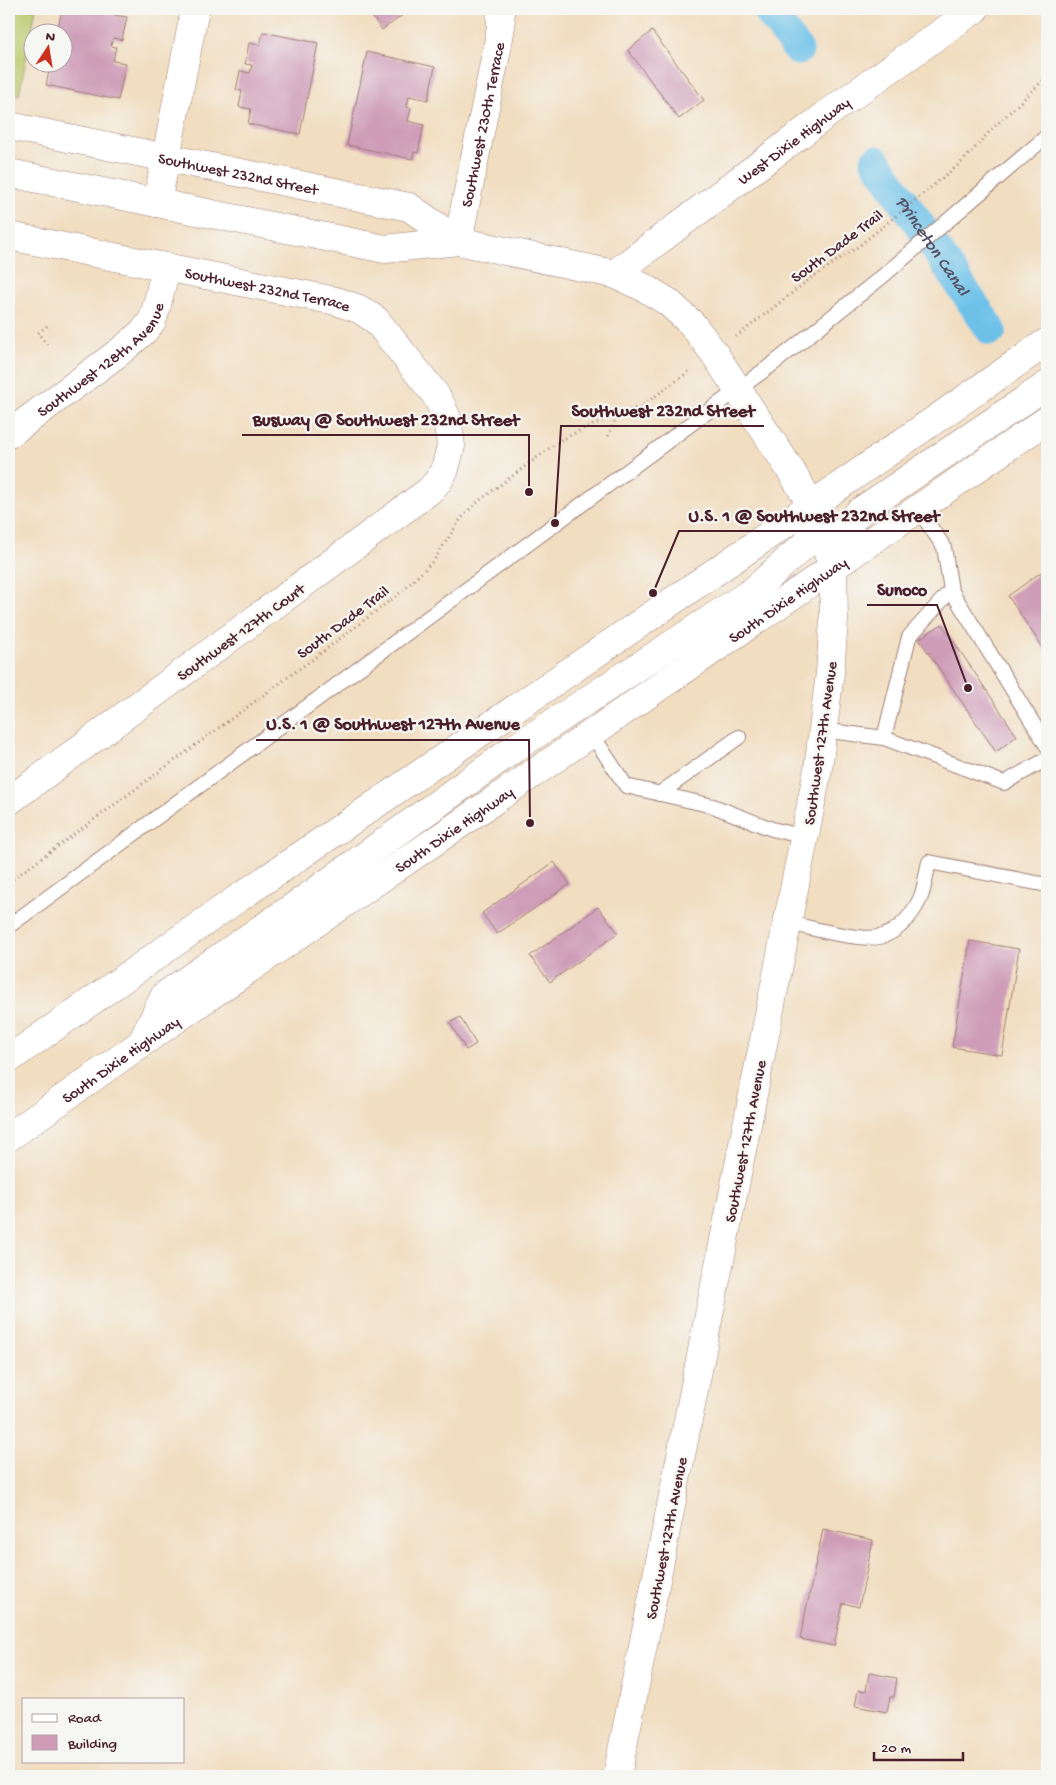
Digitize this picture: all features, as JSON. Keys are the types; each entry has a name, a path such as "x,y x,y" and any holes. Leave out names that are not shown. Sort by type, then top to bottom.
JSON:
{"main road":[{"path":"157,203 195,9"},
{"name":"Southwest 230th Terrace","path":"458,241 498,44 501,26 500,9"},
{"name":"West Dixie Highway","path":"614,274 952,18 975,9"},
{"name":"Southwest 232nd Street","path":"9,126 409,207 458,241"},
{"name":"Southwest 232nd Street","path":"9,173 385,249 458,241 614,274 645,288 668,302 692,324 738,388 811,504"},
{"name":"Southwest 232nd Terrace","path":"9,236 336,301 368,313 382,327 435,394 447,419 451,446"},
{"name":"Southwest 128th Avenue","path":"9,434 122,350 144,331 152,321 166,267"},
{"path":"9,1059 227,906 1047,342"},
{"path":"833,568 836,545 842,532 859,512 1047,385"},
{"name":"South Dixie Highway","path":"9,1137 143,1042 1047,420"},
{"name":"Southwest 127th Court","path":"9,801 408,508 439,480 445,469 451,446"},
{"path":"143,1042 165,995 308,896 515,748 754,591 810,540 812,528 811,504"},
{"name":"Southwest 127th Avenue","path":"618,1776 818,769 830,673 834,620 833,568 811,504"}],"lane":[{"path":"9,926 778,360 883,276 1047,136"},
{"path":"918,509 944,547 951,590 1047,746"},
{"path":"884,738 909,637 951,590"},
{"path":"822,730 884,738 1004,783 1047,758"},
{"path":"591,733 626,786 713,806 772,829 805,836"},
{"path":"659,794 739,737"},
{"path":"788,923 862,938 882,936 900,926 912,913 921,897 929,862 1047,885"}],"path":[{"name":"South Dade Trail","path":"747,328 811,278 859,246 962,162 992,129 1047,77"},
{"path":"47,326 38,333 48,346"},
{"name":"South Dade Trail","path":"9,882 405,589 434,560 460,520 480,500 562,440 584,428 643,405 681,377"},
{"path":"608,436 618,415"},
{"path":"390,427 398,425"}],"green space":[{"path":"9,9 36,9 33,22 22,22 22,72 24,72 19,95 9,93"}],"building":[{"path":"62,9 115,9 114,15 127,17 122,40 113,38 111,46 116,47 113,61 126,63 118,100 46,85 49,72 72,72 72,22 59,22"},
{"path":"366,9 411,9 382,30"},
{"path":"652,31 704,100 679,119 628,50"},
{"path":"263,32 318,43 300,134 248,124 251,109 239,107 242,91 236,90 240,71 250,73 252,65 245,64 249,43 260,45"},
{"path":"367,52 435,67 428,100 409,96 407,107 411,108 408,121 424,125 418,153 414,152 412,159 347,145"},
{"path":"1047,568 1047,654 1008,596"},
{"path":"942,624 1017,736 996,752 919,639"},
{"path":"554,862 570,884 497,934 482,913"},
{"path":"598,907 618,933 550,982 530,956"},
{"path":"970,941 1019,949 1002,1055 952,1047"},
{"path":"460,1017 476,1044 466,1050 450,1023"},
{"path":"823,1529 873,1540 859,1607 843,1603 834,1646 800,1639"},
{"path":"869,1673 897,1678 894,1697 890,1697 887,1712 855,1706 858,1690 866,1691"}],"waterway":[{"path":"767,9 798,50"},
{"name":"Princeton Canal","path":"876,161 991,330"}],"place":[{"name":"Busway @ Southwest 232nd Street","path":"529,492"},
{"name":"Southwest 232nd Street","path":"555,523"},
{"name":"U.S. 1 @ Southwest 232nd Street","path":"653,593"},
{"name":"Sunoco","path":"968,688"},
{"name":"U.S. 1 @ Southwest 127th Avenue","path":"530,823"}]}
